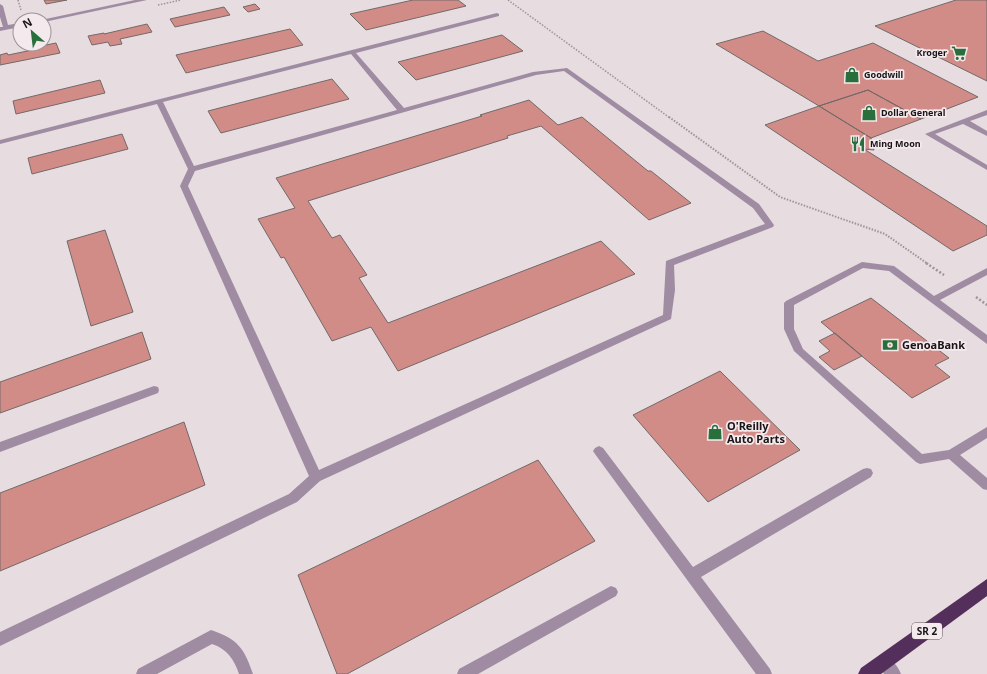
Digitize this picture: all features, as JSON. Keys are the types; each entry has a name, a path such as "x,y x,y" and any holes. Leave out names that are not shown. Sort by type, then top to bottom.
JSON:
{"highway":[{"name":"SR 2","path":"867,674 889,668 987,587"}],"street":[{"path":"52,18 144,0"},
{"path":"0,6 3,29"},
{"path":"0,142 497,15"},
{"path":"352,52 402,111"},
{"path":"0,639 293,498 316,477 668,317 670,290 669,263 770,225 756,206 565,69 535,73 192,169 184,186 316,477"},
{"path":"159,101 192,169"},
{"path":"987,112 928,134 987,168"},
{"path":"964,121 987,134"},
{"path":"987,340 891,268 862,265 789,303 789,329 799,351 920,459 951,454 987,432"},
{"path":"933,300 987,271"},
{"path":"0,447 154,390"},
{"path":"600,451 765,674"},
{"path":"951,454 987,485"},
{"path":"692,575 868,473"},
{"path":"464,674 611,592"},
{"path":"143,674 211,638 227,642 241,658 246,674"}],"path":[{"path":"508,0 780,197 885,234 987,305"}],"building":[{"path":"44,0 67,0 46,4"},
{"path":"413,0 458,0 466,6 366,30 350,14"},
{"name":"Kroger","path":"956,0 987,0 987,81 875,26"},
{"path":"255,4 260,9 248,12 243,7"},
{"path":"224,7 230,15 175,27 170,19"},
{"path":"147,24 152,32 120,39 122,44 110,46 108,42 92,45 88,36 104,34"},
{"path":"290,29 303,45 186,73 176,55"},
{"name":"Goodwill","path":"763,31 818,61 873,43 978,97 921,119 868,90 819,106 716,44"},
{"path":"502,35 523,51 416,80 398,62"},
{"path":"56,43 60,53 0,65 0,55 23,52 52,52 52,44"},
{"path":"332,79 349,99 221,133 208,111"},
{"path":"100,80 105,93 16,114 13,101"},
{"name":"Dollar General","path":"868,90 921,119 871,138 819,106"},
{"path":"529,100 558,125 582,117 648,171 651,171 691,203 649,220 541,126 507,136 508,138 308,201 332,238 340,235 367,275 359,278 388,323 601,241 635,274 398,371 371,327 332,341 284,257 281,258 258,219 295,208 276,178 482,116 480,115"},
{"path":"819,106 871,138 874,150 864,149 987,226 987,235 953,251 765,125"},
{"path":"122,134 128,149 32,174 28,158"},
{"path":"105,230 133,312 91,326 67,241"},
{"name":"GenoaBank","path":"871,298 949,358 935,365 950,377 912,398 821,322"},
{"path":"142,332 151,359 0,413 0,382"},
{"path":"835,333 862,356 834,370 819,357 830,351 819,341"},
{"name":"O'Reilly Auto Parts","path":"720,371 800,450 708,502 633,415"},
{"path":"184,422 205,485 0,571 0,493"},
{"path":"538,460 595,541 347,674 337,674 298,575"}],"place":[{"name":"Kroger","path":"959,53"},
{"name":"Goodwill","path":"852,75"},
{"name":"Dollar General","path":"869,113"},
{"name":"Ming Moon","path":"858,144"},
{"name":"GenoaBank","path":"890,345"},
{"name":"O'Reilly Auto Parts","path":"715,432"}]}
